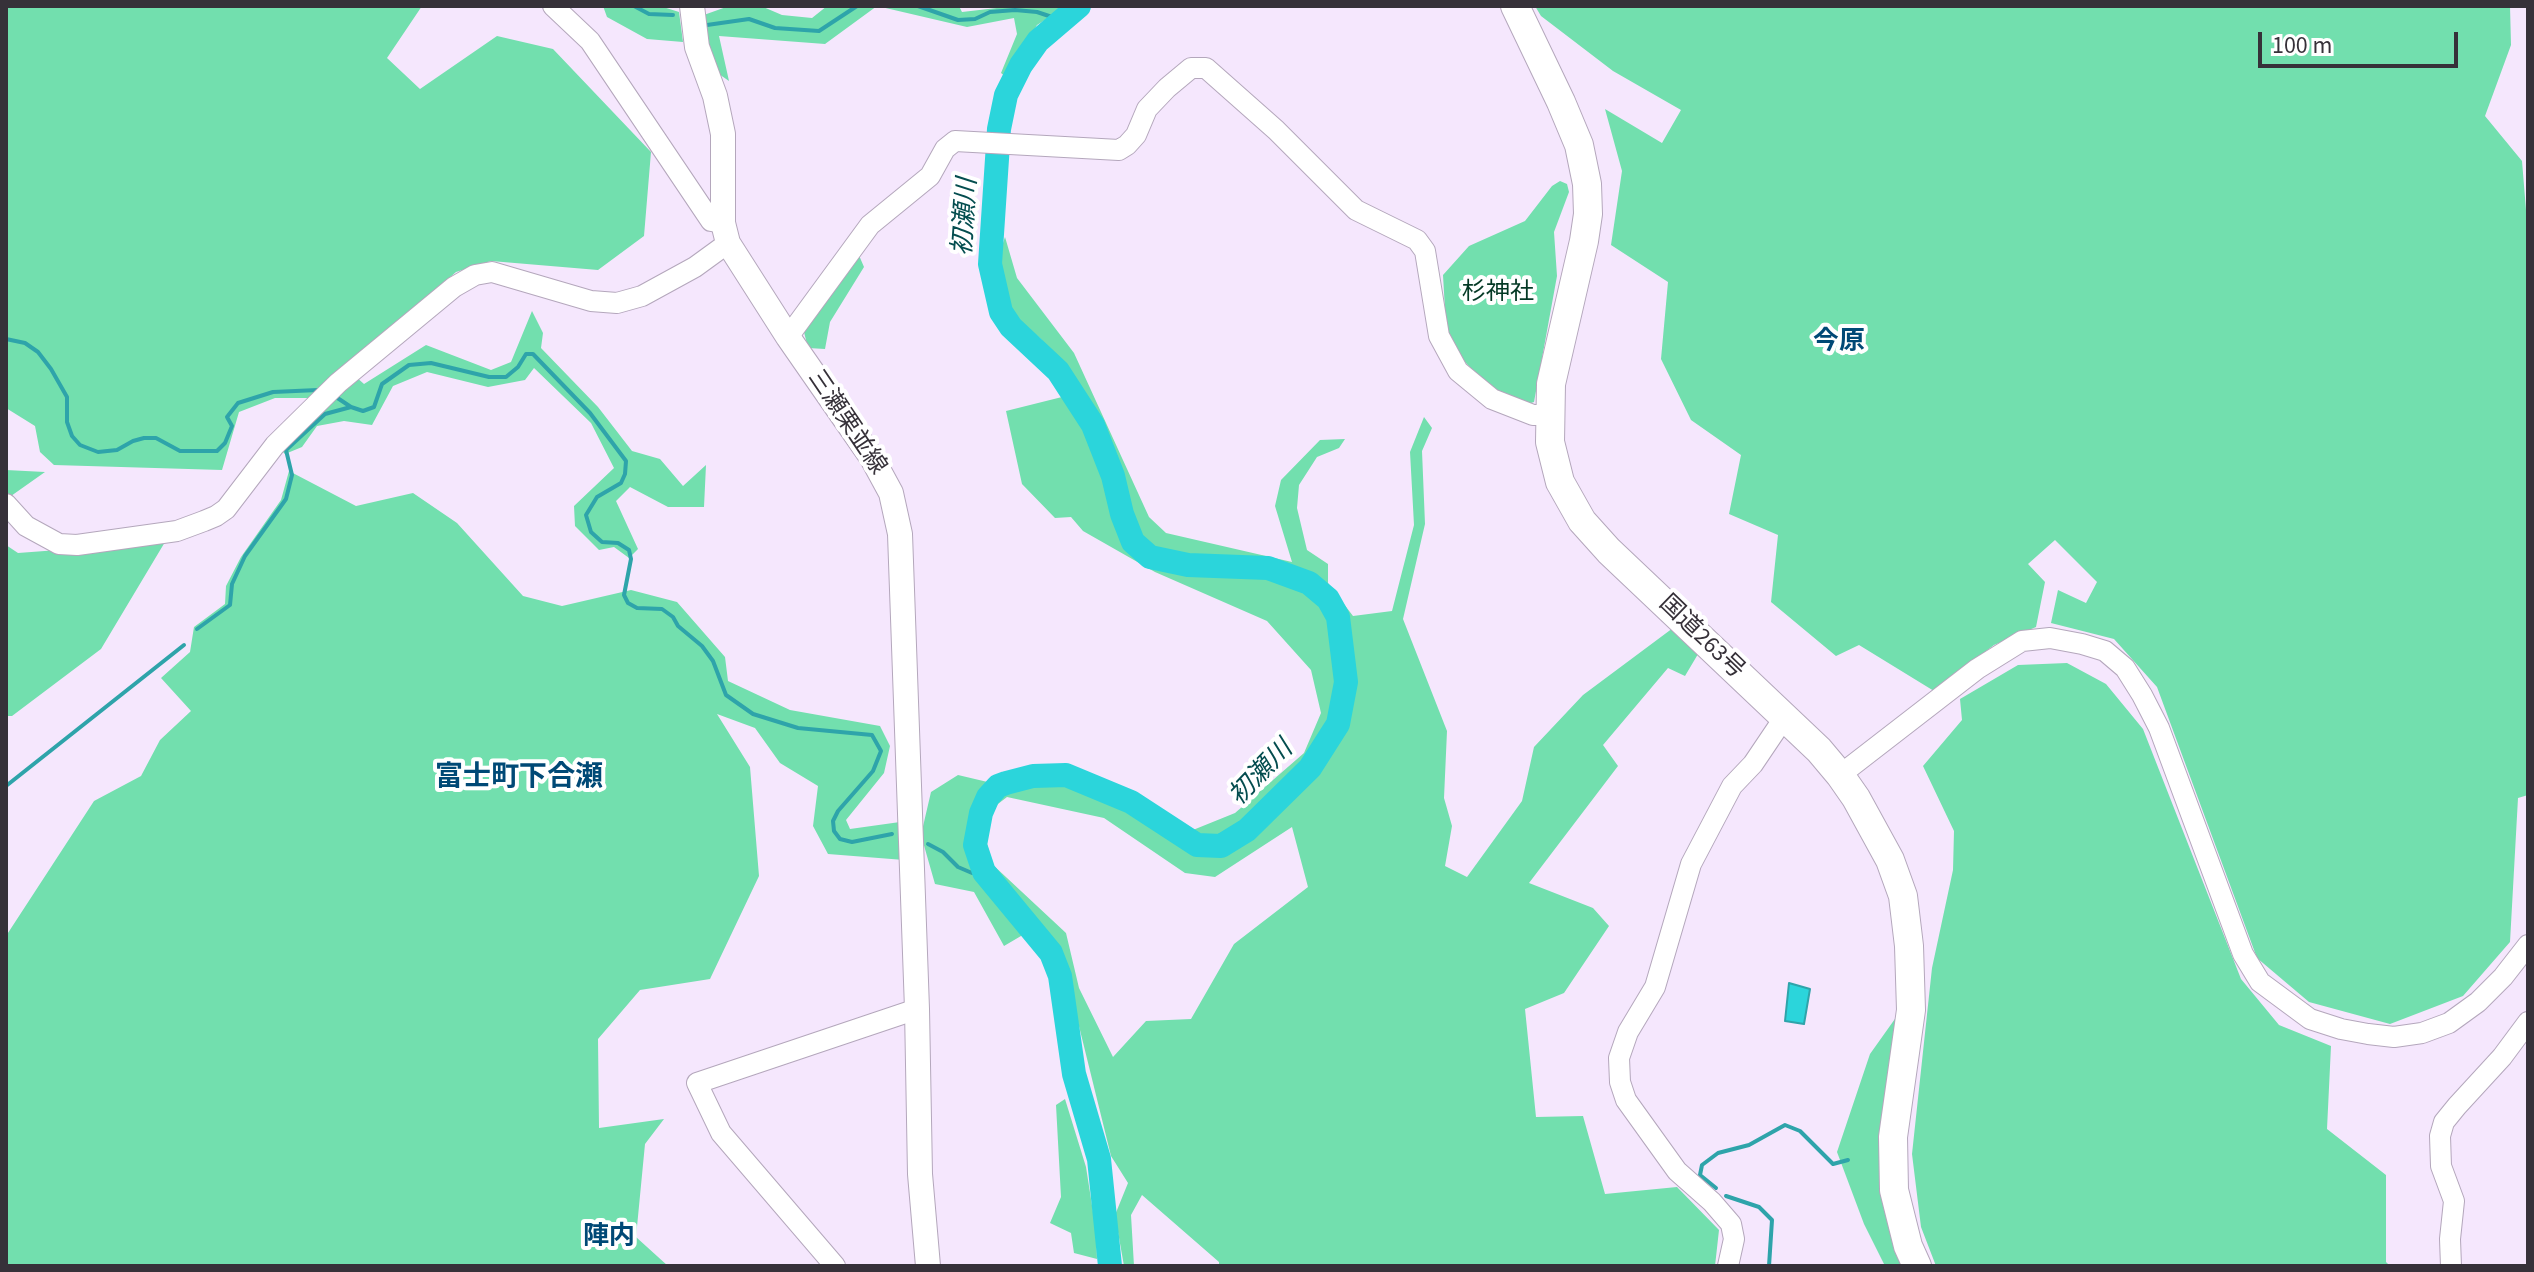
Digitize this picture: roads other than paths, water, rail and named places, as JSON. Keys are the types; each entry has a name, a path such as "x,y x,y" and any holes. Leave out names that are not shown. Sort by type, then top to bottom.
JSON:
{"highway":[{"name":"国道263号","path":"1515,6 1579,145 1587,184 1588,214 1584,241 1551,384 1550,442 1560,482 1582,521 1609,551 1819,750 1856,798 1890,860 1903,896 1909,946 1911,1010 1893,1137 1894,1190 1908,1246 1917,1266"}],"main road":[{"path":"692,6 697,47 715,96 723,134 725,233"},
{"name":"三瀬栗並線","path":"725,233 788,337 872,458 891,493 900,534 920,1174 928,1266"}],"street":[{"path":"6,504 26,526 59,544 77,545 177,531 226,509 275,445 330,390 454,287 475,275 492,272 591,301 617,303 642,296 695,267 725,233 711,221 590,41 553,6"},
{"path":"788,337 870,225 930,176 945,149 955,141 1119,150 1136,135 1147,109 1167,88 1191,68 1206,68 1276,130 1356,210 1417,240 1425,251 1439,336 1458,371 1492,399 1533,415 1549,415"},
{"path":"1840,775 1977,669 2022,641 2050,638 2082,644 2105,651 2125,668 2142,695 2159,728 2243,954 2260,982 2310,1019 2368,1034 2394,1037 2422,1033 2449,1023 2478,1002 2528,945"},
{"path":"1728,1266 1734,1239 1731,1224 1677,1171 1626,1100 1620,1082 1619,1058 1628,1032 1655,987 1691,864 1732,786 1753,764 1784,718"},
{"path":"835,1266 721,1133 697,1083 917,1009"},
{"path":"2451,1266 2454,1201 2441,1166 2440,1136 2444,1122 2502,1057 2528,1022"}],"water":[{"path":"1789,983 1810,989 1804,1024 1785,1021"}],"waterway":[{"path":"634,6 649,14 673,15"},
{"path":"707,25 749,19 775,28 819,31 857,6"},
{"path":"918,6 958,20 1015,10 1037,12 1064,21"},
{"name":"初瀬川","path":"1079,6 1038,41 1006,95 999,129 990,264 1001,312 1011,327 1058,371 1093,425 1113,476 1122,514 1133,542 1150,557 1188,565 1268,568 1309,583 1328,599 1338,617 1346,682 1338,724 1310,768 1247,830 1221,846 1197,845 1131,802 1066,775 1033,776 998,786 988,797 981,813 975,845 984,872 1051,953 1060,976 1074,1074 1099,1159 1110,1266"},
{"path":"6,339 25,343 38,352 67,397 67,422 72,436 80,445 98,452 117,450 144,438 156,438 180,451 217,451 225,443 232,426 227,417 238,403 273,392 318,390"},
{"path":"333,395 363,411 374,407 382,384 409,365 431,363 489,377 506,377 518,367 526,354 533,354 590,413 626,461 621,483 597,497 586,515 591,532 602,542 618,543 629,550 631,559 624,595 628,603 637,608 662,609 673,617 713,661 726,695 753,714 798,728 872,735 881,751 873,771 838,811 833,821 834,831 840,839 852,842 892,834"},
{"path":"197,629 230,605 232,584 245,556 286,499 292,475 286,450 325,414 351,407"},
{"path":"6,786 184,645"},
{"path":"928,844 943,852 958,867 972,873 984,872"},
{"path":"1716,1188 1700,1175 1702,1165 1718,1153 1749,1145 1785,1125 1800,1131 1833,1164 1848,1160"},
{"path":"1726,1196 1759,1207 1772,1220 1769,1266"}],"district":[{"name":"今原","path":"1839,343"},
{"name":"富士町下合瀬","path":"519,779"},
{"name":"陣内","path":"609,1238"}],"park label":[{"name":"杉神社","path":"1498,294"}]}
